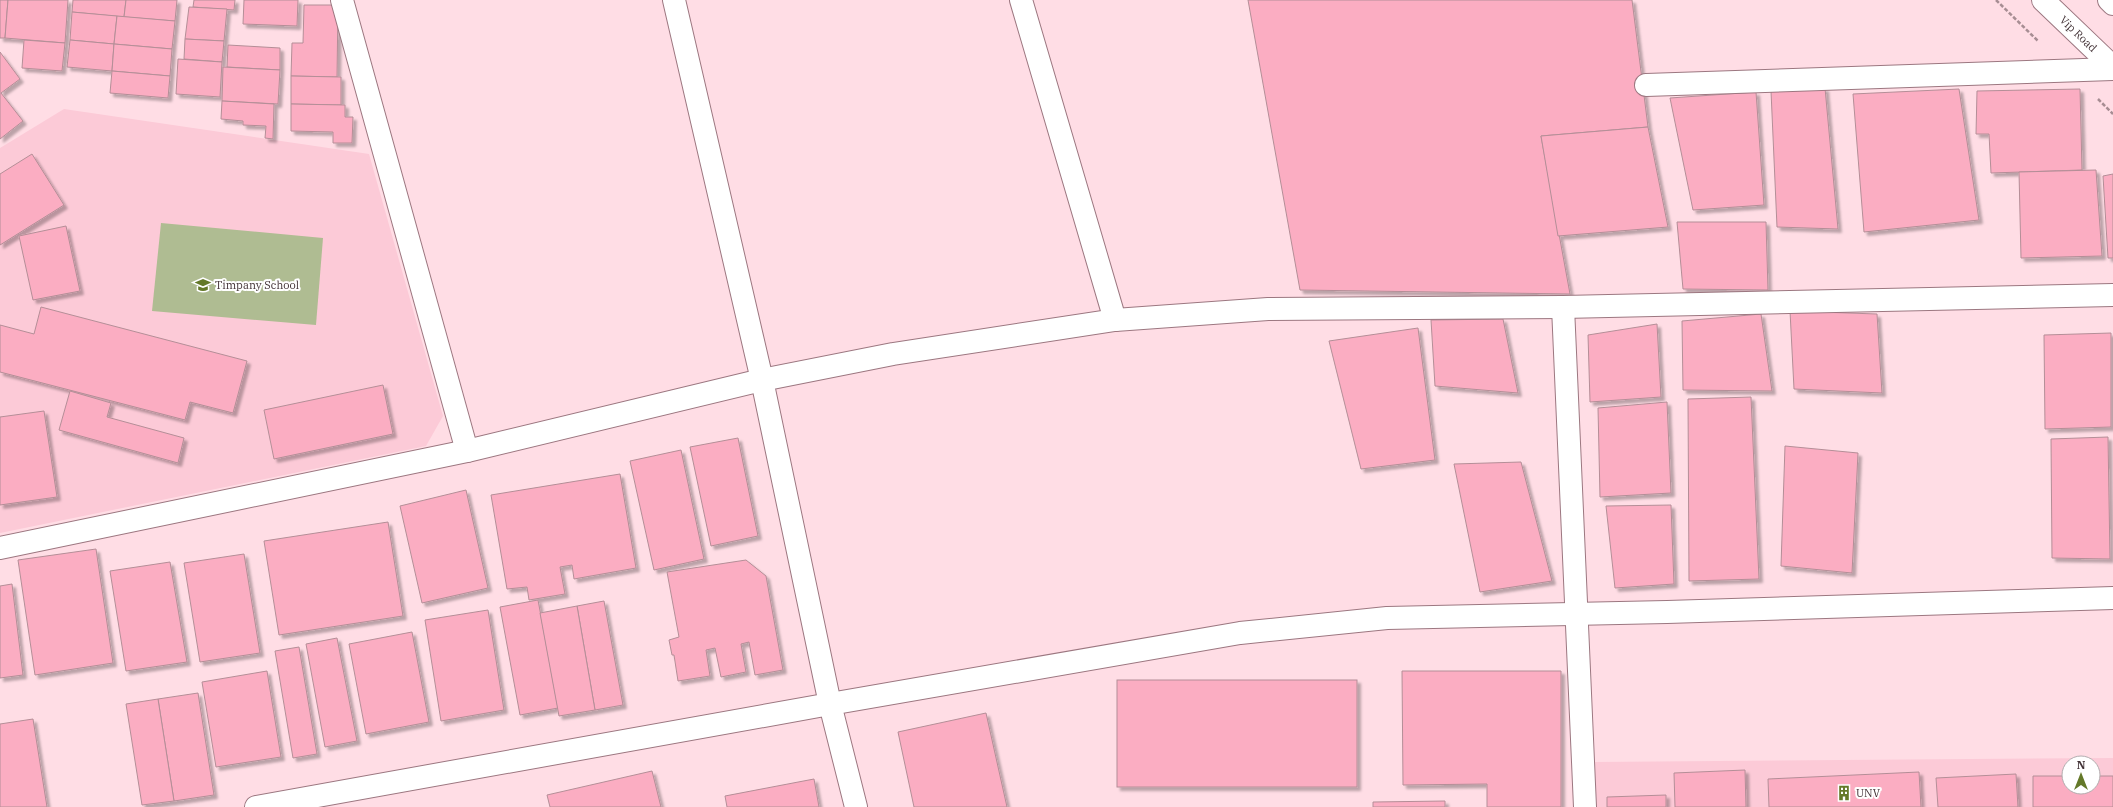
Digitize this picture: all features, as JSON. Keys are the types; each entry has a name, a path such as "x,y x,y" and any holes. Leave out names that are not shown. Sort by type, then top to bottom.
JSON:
{"street":[{"path":"342,0 467,451"},
{"path":"674,0 762,380 830,704 856,807"},
{"path":"1021,0 1115,320"},
{"name":"Vip Road","path":"2043,0 2113,68"},
{"path":"2109,0 2113,4"},
{"path":"1646,85 2113,68"},
{"path":"0,548 467,451 762,380 893,354 1115,320 1268,309 1563,307 2113,295"},
{"path":"1563,307 1585,807"},
{"path":"256,807 830,704 1240,633 1387,618 1576,614 2113,598"}],"shaded area":[{"name":"Timpany School","path":"64,109 369,154 443,416 426,446 0,533 0,148"},
{"path":"2061,758 2061,795 2101,795 2101,758 2113,758 2113,807 1597,807 1594,762"}],"green space":[{"path":"161,223 323,238 316,325 152,311"}],"building":[{"path":"0,0 8,0 5,38 0,38"},
{"path":"8,0 68,0 65,43 5,38"},
{"path":"73,0 126,0 124,17 72,12"},
{"path":"126,0 177,0 175,21 124,17"},
{"path":"194,0 235,0 234,10 193,7"},
{"path":"244,0 298,0 297,26 243,24"},
{"path":"1248,0 1632,0 1648,127 1541,136 1570,294 1300,290"},
{"path":"304,5 338,5 337,77 291,76 292,43 303,43"},
{"path":"189,7 227,9 224,41 185,39"},
{"path":"72,12 117,16 114,44 70,40"},
{"path":"117,16 175,21 172,49 114,44"},
{"path":"185,39 224,41 222,62 184,59"},
{"path":"24,40 65,43 62,71 22,68"},
{"path":"70,40 114,44 112,71 67,67"},
{"path":"114,44 172,49 170,76 112,71"},
{"path":"228,45 280,48 280,70 227,67"},
{"path":"0,52 20,79 1,93 23,121 0,139"},
{"path":"178,59 222,62 220,97 176,94"},
{"path":"223,67 280,70 278,104 222,101"},
{"path":"112,71 170,76 168,98 110,93"},
{"path":"291,76 341,77 341,105 291,104"},
{"path":"1825,88 1838,229 1777,227 1771,91"},
{"path":"1959,89 1979,220 1864,232 1853,94"},
{"path":"2080,89 2082,170 1991,173 1989,134 1976,134 1977,91"},
{"path":"1756,92 1764,205 1693,210 1670,98"},
{"path":"222,101 274,104 273,139 265,138 266,126 243,125 243,121 221,119"},
{"path":"291,104 345,105 345,117 353,117 352,143 333,143 333,132 291,131"},
{"path":"1648,127 1668,227 1558,236 1541,136"},
{"path":"32,154 64,205 0,245 0,174"},
{"path":"2096,170 2102,256 2021,258 2019,172"},
{"path":"2113,174 2113,258 2108,258 2103,176"},
{"path":"1677,222 1766,222 1768,290 1683,289"},
{"path":"66,226 80,291 33,300 19,236"},
{"path":"41,307 247,361 233,413 190,402 185,420 0,372 0,325 34,334"},
{"path":"1790,311 1877,314 1882,393 1794,389"},
{"path":"1761,314 1772,391 1683,390 1682,321"},
{"path":"1503,319 1518,393 1435,386 1431,320"},
{"path":"1657,324 1661,397 1590,402 1588,335"},
{"path":"1418,328 1435,460 1361,469 1329,341"},
{"path":"2111,333 2111,427 2045,429 2044,335"},
{"path":"383,385 393,434 274,459 264,410"},
{"path":"70,391 111,403 107,417 184,438 178,463 59,430"},
{"path":"1751,397 1759,579 1689,581 1688,399"},
{"path":"1667,402 1671,493 1600,497 1598,408"},
{"path":"44,411 57,497 0,505 0,417"},
{"path":"2108,437 2110,559 2052,558 2051,439"},
{"path":"738,438 758,536 711,546 690,447"},
{"path":"1785,446 1858,453 1852,573 1781,566"},
{"path":"681,450 704,559 654,570 630,461"},
{"path":"1521,462 1552,581 1480,592 1454,464"},
{"path":"620,474 636,568 574,579 572,565 560,567 565,594 529,600 527,587 507,589 491,495"},
{"path":"466,490 488,588 422,603 400,506"},
{"path":"1671,505 1674,584 1615,588 1606,506"},
{"path":"388,522 403,616 279,635 264,541"},
{"path":"96,549 113,663 35,675 18,560"},
{"path":"244,554 260,653 200,662 184,563"},
{"path":"746,560 766,576 783,670 755,675 749,642 741,644 746,672 721,677 715,648 706,650 710,676 678,681 674,655 672,655 669,640 679,637 667,572"},
{"path":"170,562 187,662 126,671 110,571"},
{"path":"12,584 23,675 0,678 0,586"},
{"path":"538,600 558,708 520,715 500,607"},
{"path":"604,601 623,705 595,710 577,606"},
{"path":"577,606 595,710 559,716 540,613"},
{"path":"488,610 504,710 441,721 425,620"},
{"path":"412,632 429,722 366,734 349,644"},
{"path":"337,638 357,741 325,747 306,644"},
{"path":"299,647 317,754 293,758 275,651"},
{"path":"267,671 281,757 216,767 202,682"},
{"path":"1402,671 1561,671 1561,807 1487,807 1487,784 1403,785"},
{"path":"1117,680 1357,680 1357,787 1117,787"},
{"path":"198,693 214,795 174,801 158,699"},
{"path":"158,699 174,801 142,805 126,704"},
{"path":"986,713 1007,807 914,807 898,732"},
{"path":"33,719 47,807 0,807 0,724"},
{"path":"1745,770 1746,807 1675,807 1674,773"},
{"path":"652,771 661,807 550,807 547,795"},
{"name":"UNV","path":"1919,772 1921,807 1769,807 1768,779"},
{"path":"2016,774 2018,807 1938,807 1936,778"},
{"path":"2033,776 2061,776 2061,795 2101,795 2101,776 2113,776 2113,807 2033,807"},
{"path":"814,779 819,807 727,807 725,796"},
{"path":"1666,795 1666,807 1607,807 1607,797"},
{"path":"1445,801 1445,807 1373,807 1373,802"}],"place":[{"name":"Timpany School","path":"203,285"},
{"name":"UNV","path":"1844,793"}]}
